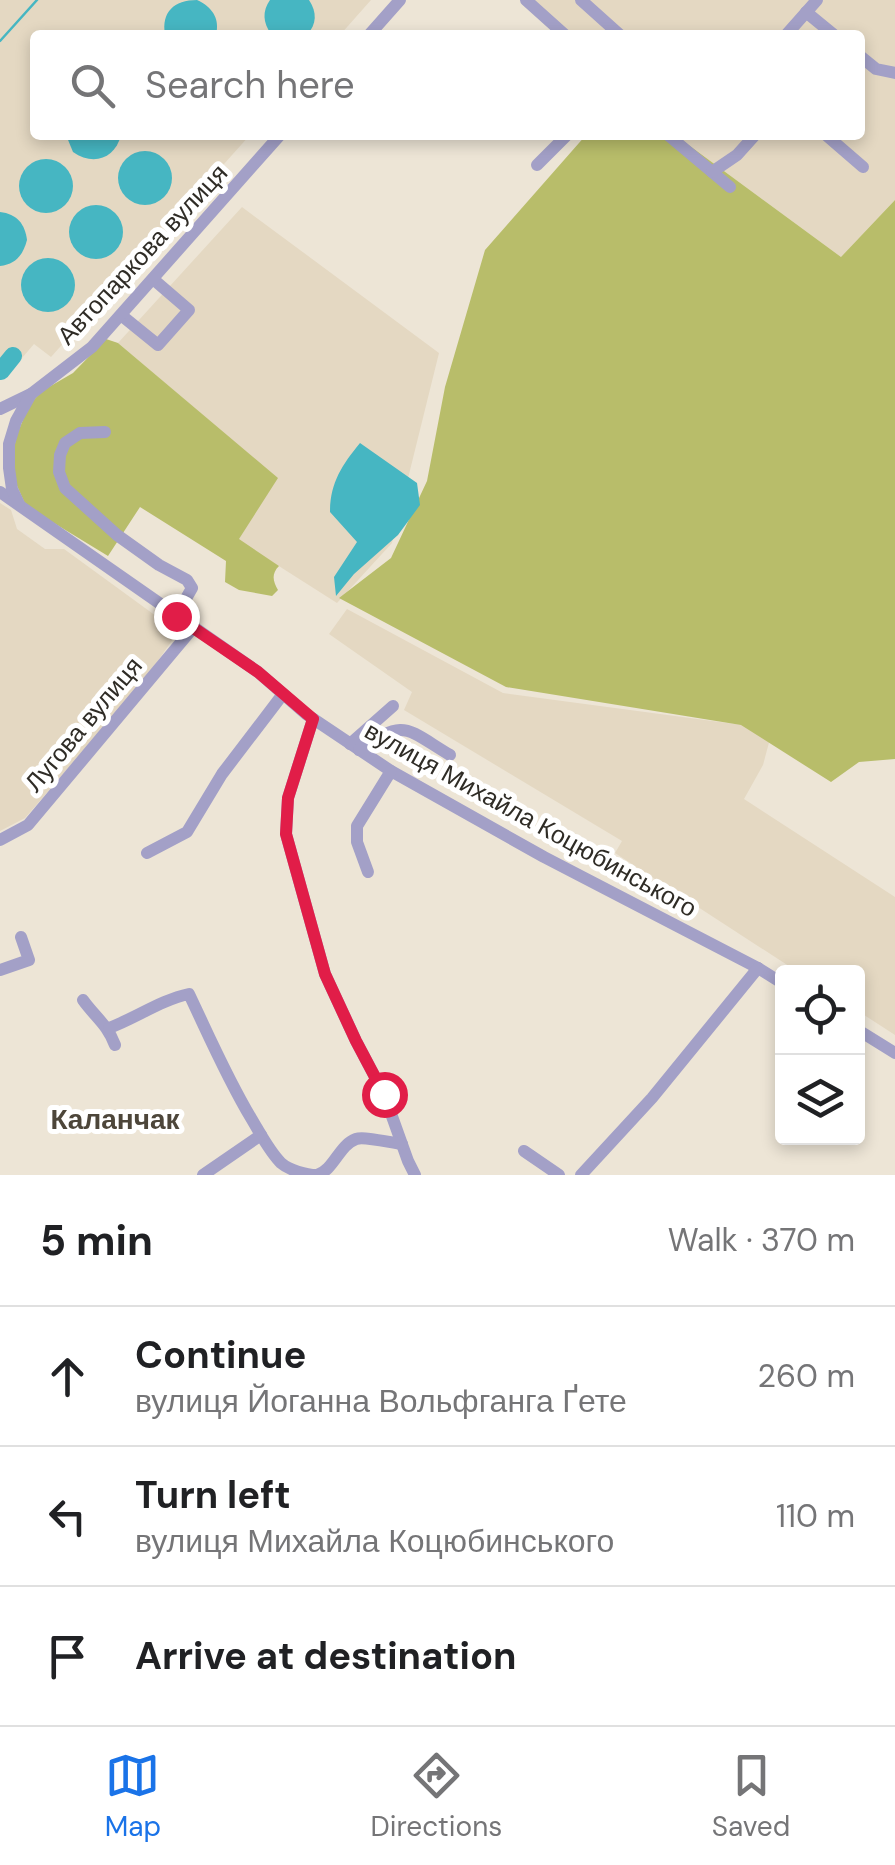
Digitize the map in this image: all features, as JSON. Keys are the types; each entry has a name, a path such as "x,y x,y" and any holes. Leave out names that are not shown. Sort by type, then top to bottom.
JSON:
{"street":[{"path":"373,30 400,0"},
{"path":"526,0 559,30"},
{"path":"581,0 614,30"},
{"path":"790,30 817,0"},
{"path":"806,12 828,30"},
{"path":"865,60 876,69 895,73"},
{"name":"Автопаркова вулиця","path":"22,509 12,489 10,444 16,421 31,394 92,348 276,140"},
{"path":"538,166 562,140"},
{"path":"674,140 730,187"},
{"path":"712,172 737,156 751,140"},
{"path":"832,140 863,166"},
{"path":"121,315 158,345 168,334 189,310 152,280"},
{"path":"0,408 31,394"},
{"path":"105,432 80,432 65,443 59,472 65,488 117,535 187,580 192,588 176,616"},
{"name":"вулиця Михайла Коцюбинського","path":"0,492 258,672 313,719 391,771 775,979"},
{"name":"Лугова вулиця","path":"0,840 28,825 192,628"},
{"path":"148,853 187,832 222,774 282,694"},
{"path":"354,747 392,706"},
{"path":"313,719 288,798 286,834 325,974 384,1094 415,1175"},
{"path":"354,747 398,729 413,732 450,755"},
{"path":"368,872 356,842 357,826 391,771"},
{"path":"0,970 30,960 21,936"},
{"path":"581,1175 652,1098 758,968"},
{"path":"109,1028 189,994 219,1061 261,1135 280,1162 290,1169 318,1175 356,1139 402,1144"},
{"path":"83,1000 109,1028 116,1045"},
{"path":"865,1034 895,1053"},
{"path":"203,1175 261,1135"},
{"path":"524,1151 559,1175"}],"shaded area":[{"path":"0,0 371,0 344,30 30,30 30,140 246,140 51,357 34,344 10,372 0,363"},
{"path":"531,0 895,0 895,200 841,257 682,140 865,140 865,30 564,30"},
{"path":"242,207 439,353 392,543 337,603 238,540 277,478 118,343"},
{"path":"0,503 11,510 17,529 45,549 64,549 178,632 143,682 25,818 0,831"},
{"path":"347,609 503,693 750,726 771,735 763,765 744,799 895,897 895,1035 865,1016 865,965 787,965 615,853 622,841 404,710 412,692 329,634"}],"green space":[{"path":"582,140 682,140 841,257 895,200 895,759 859,762 831,782 741,725 506,687 339,598 391,558 427,481 445,387 485,250"},
{"path":"106,339 118,343 278,478 239,539 279,566 274,578 278,590 272,596 239,590 225,582 226,561 140,507 108,556 26,506 14,479 13,456 29,405 42,391 73,373"}],"water":[{"path":"197,0 207,6 214,14 216,30 164,30 167,14 182,2"},
{"path":"270,0 309,0 315,18 313,27 268,30 264,17"},
{"path":"68,140 119,140 114,150 102,158 88,159 73,152"},
{"path":"145,151 164,159 172,178 164,197 145,205 126,197 118,178 126,159"},
{"path":"46,159 65,167 73,186 65,205 46,213 27,205 19,186 27,167"},
{"path":"96,205 115,213 123,232 115,251 96,259 77,251 69,232 77,213"},
{"path":"0,212 19,221 27,240 18,258 0,266"},
{"path":"48,258 67,266 75,285 67,304 48,312 29,304 21,285 29,266"},
{"path":"360,443 417,483 420,505 398,535 354,574 336,596 334,577 357,542 330,512 332,492 338,475"}],"waterway":[{"path":"0,41 37,0"},
{"path":"0,370 13,356"}],"district":[{"name":"Каланчак","path":"115,1119"}],"route":[{"path":"176,616 258,672 313,719 288,798 286,834 325,974 384,1094"}]}
